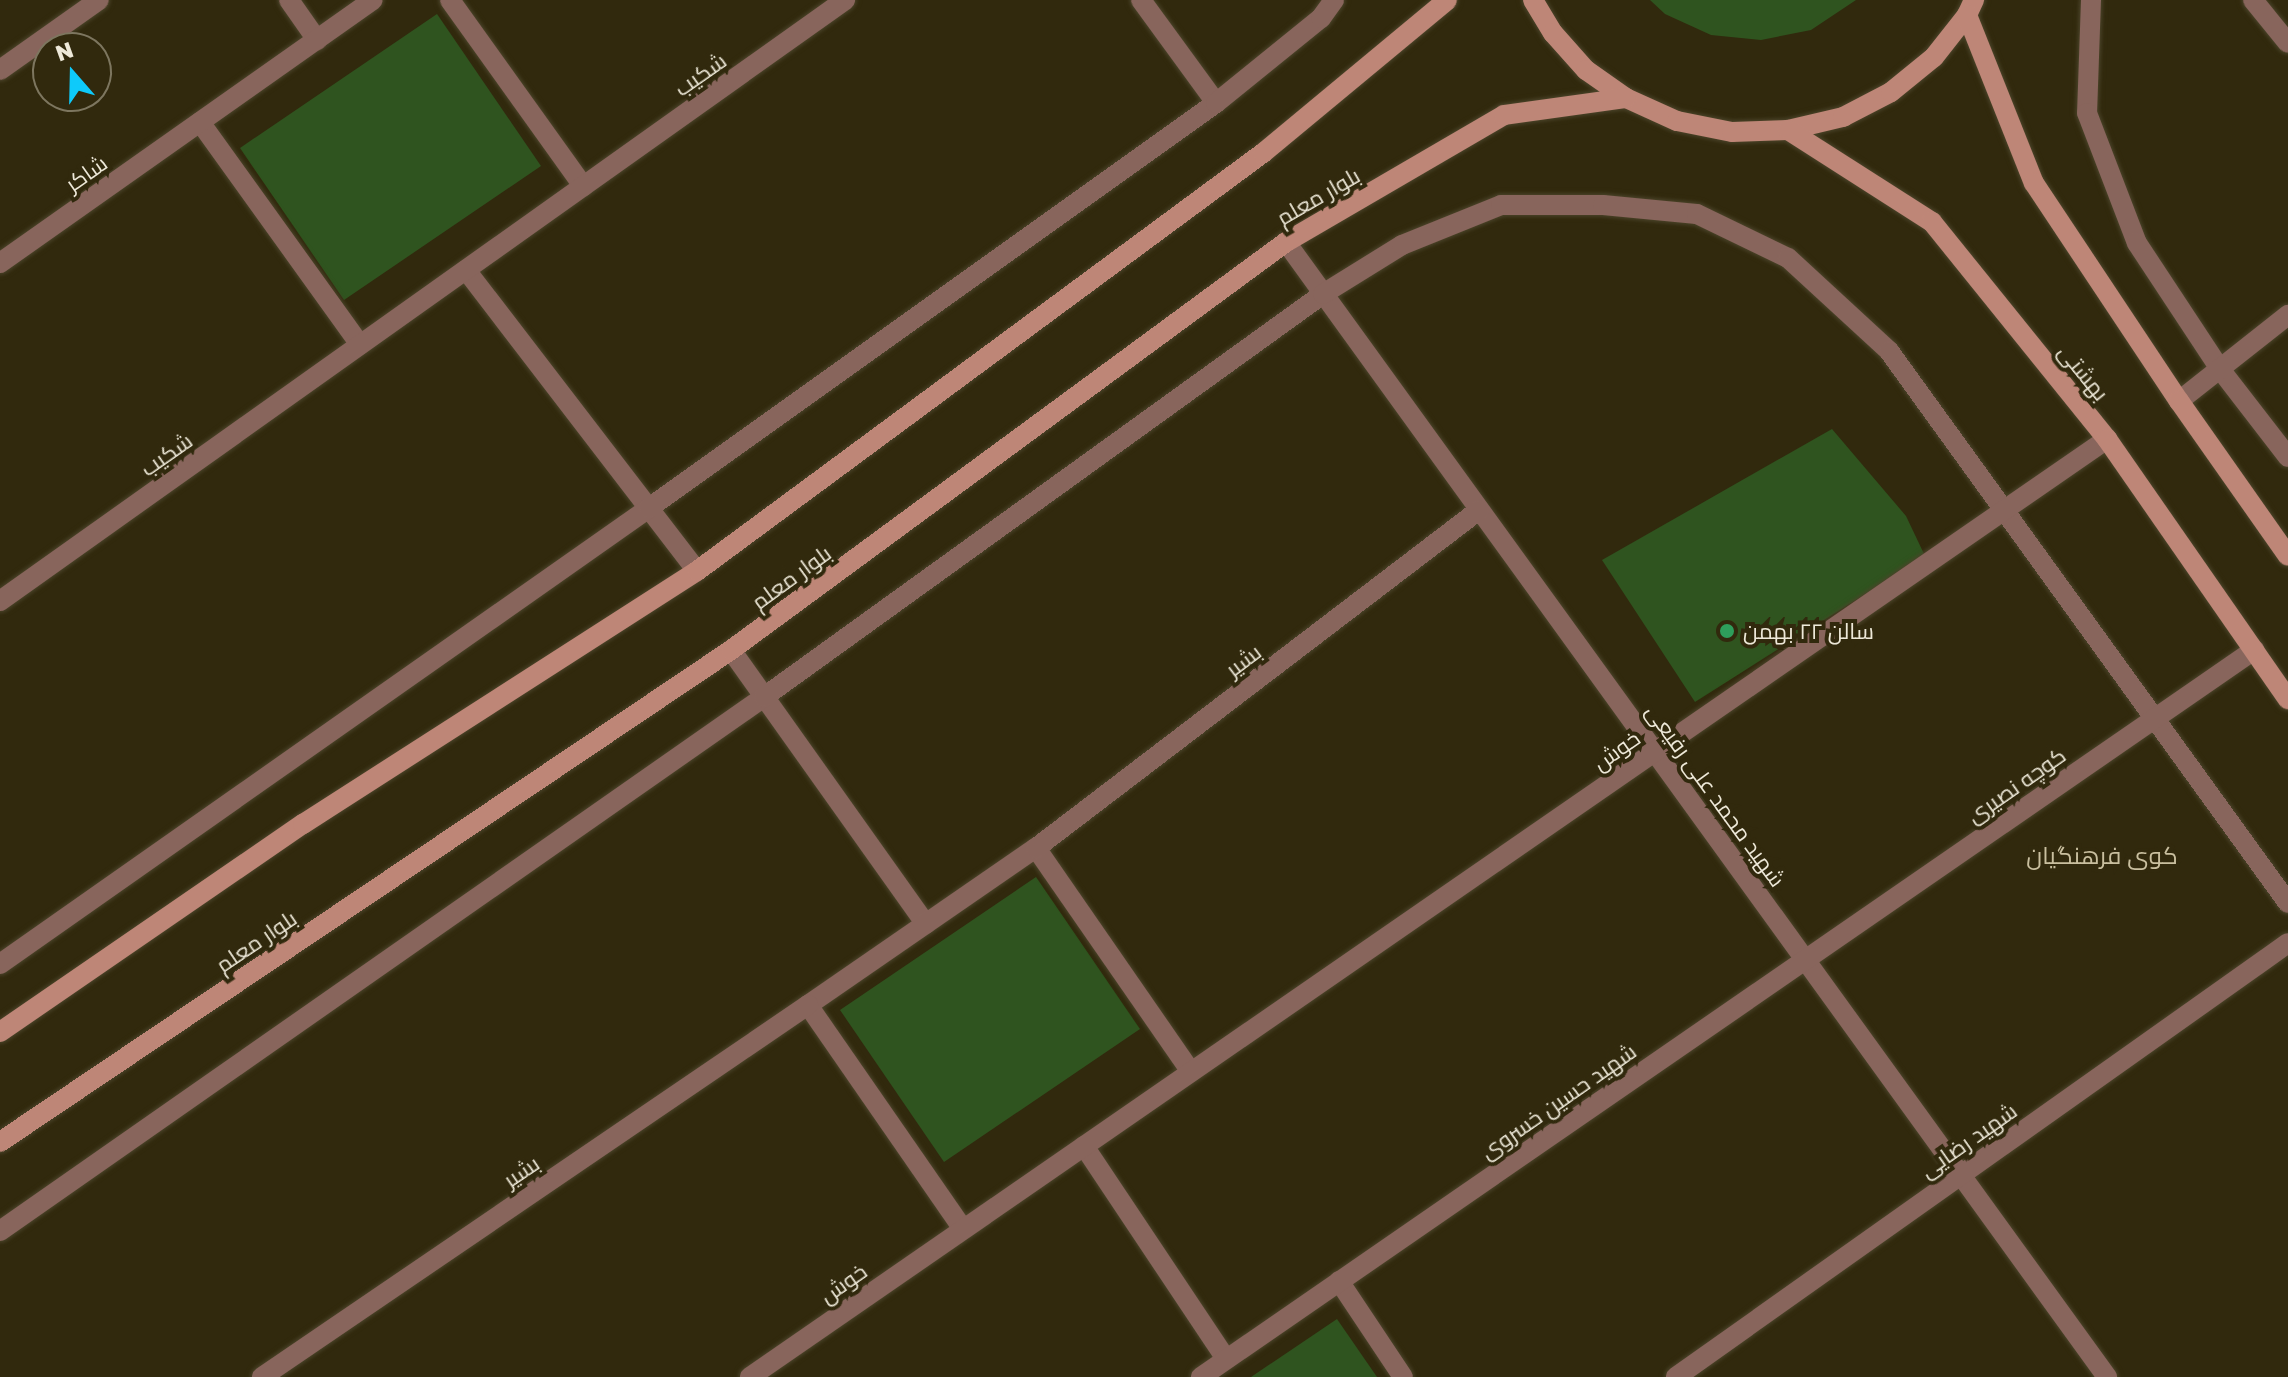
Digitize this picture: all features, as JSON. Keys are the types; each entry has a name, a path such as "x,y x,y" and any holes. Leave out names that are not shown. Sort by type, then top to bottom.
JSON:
{"main road":[{"path":"0,1032 303,824 697,571 1263,153 1447,0"},
{"path":"1533,0 1553,33 1586,70 1626,98 1677,121 1732,132 1788,130 1843,117 1891,92 1934,57 1971,8"},
{"path":"1971,8 2034,183 2179,401 2288,556"},
{"name":"بلوار معلم","path":"0,1142 731,650 1286,242 1504,115 1626,98"},
{"name":"بهشتی","path":"1788,130 1932,222 2107,439 2288,699"}],"street":[{"path":"0,70 99,0"},
{"path":"289,0 317,40"},
{"name":"شاکر","path":"0,263 373,0"},
{"path":"450,0 583,186"},
{"name":"شکیب","path":"0,601 845,0"},
{"path":"1141,0 1216,103"},
{"path":"0,964 649,508 1216,103 1321,18 1334,0"},
{"path":"2091,0 2087,113 2137,243 2220,369 2288,457"},
{"path":"2253,0 2288,43"},
{"path":"200,122 360,345"},
{"path":"0,1231 764,697 1323,294 1402,245 1501,205 1603,205 1697,214 1788,258 1889,351 2288,903"},
{"name":"شهید محمد علی رفیعی","path":"1286,242 2107,1377"},
{"path":"466,270 697,571"},
{"path":"2179,401 2288,315"},
{"name":"خوش","path":"750,1377 2107,439"},
{"name":"بشیر","path":"262,1377 1036,848 1479,510"},
{"path":"731,650 926,924"},
{"name":"کوچه نصیری","path":"1805,959 2254,650"},
{"path":"1036,848 1191,1072"},
{"name":"شهید رضایی","path":"1676,1377 2288,943"},
{"name":"شهید حسین خسروی","path":"1201,1377 1805,959"},
{"path":"808,1005 963,1229"},
{"path":"1084,1146 1226,1359"},
{"path":"1339,1281 1403,1377"}],"green space":[{"path":"1650,0 1856,0 1811,30 1761,40 1711,35 1665,14"},
{"path":"437,14 541,166 344,300 240,148"},
{"name":"سالن ۲۲ بهمن","path":"1832,429 1906,516 1925,556 1695,702 1602,560"},
{"path":"1036,877 1140,1029 944,1162 840,1010"},
{"path":"1337,1319 1377,1377 1251,1377"}],"place":[{"name":"سالن ۲۲ بهمن","path":"1727,631"}],"district":[{"name":"کوی فرهنگیان","path":"2102,855"}]}
